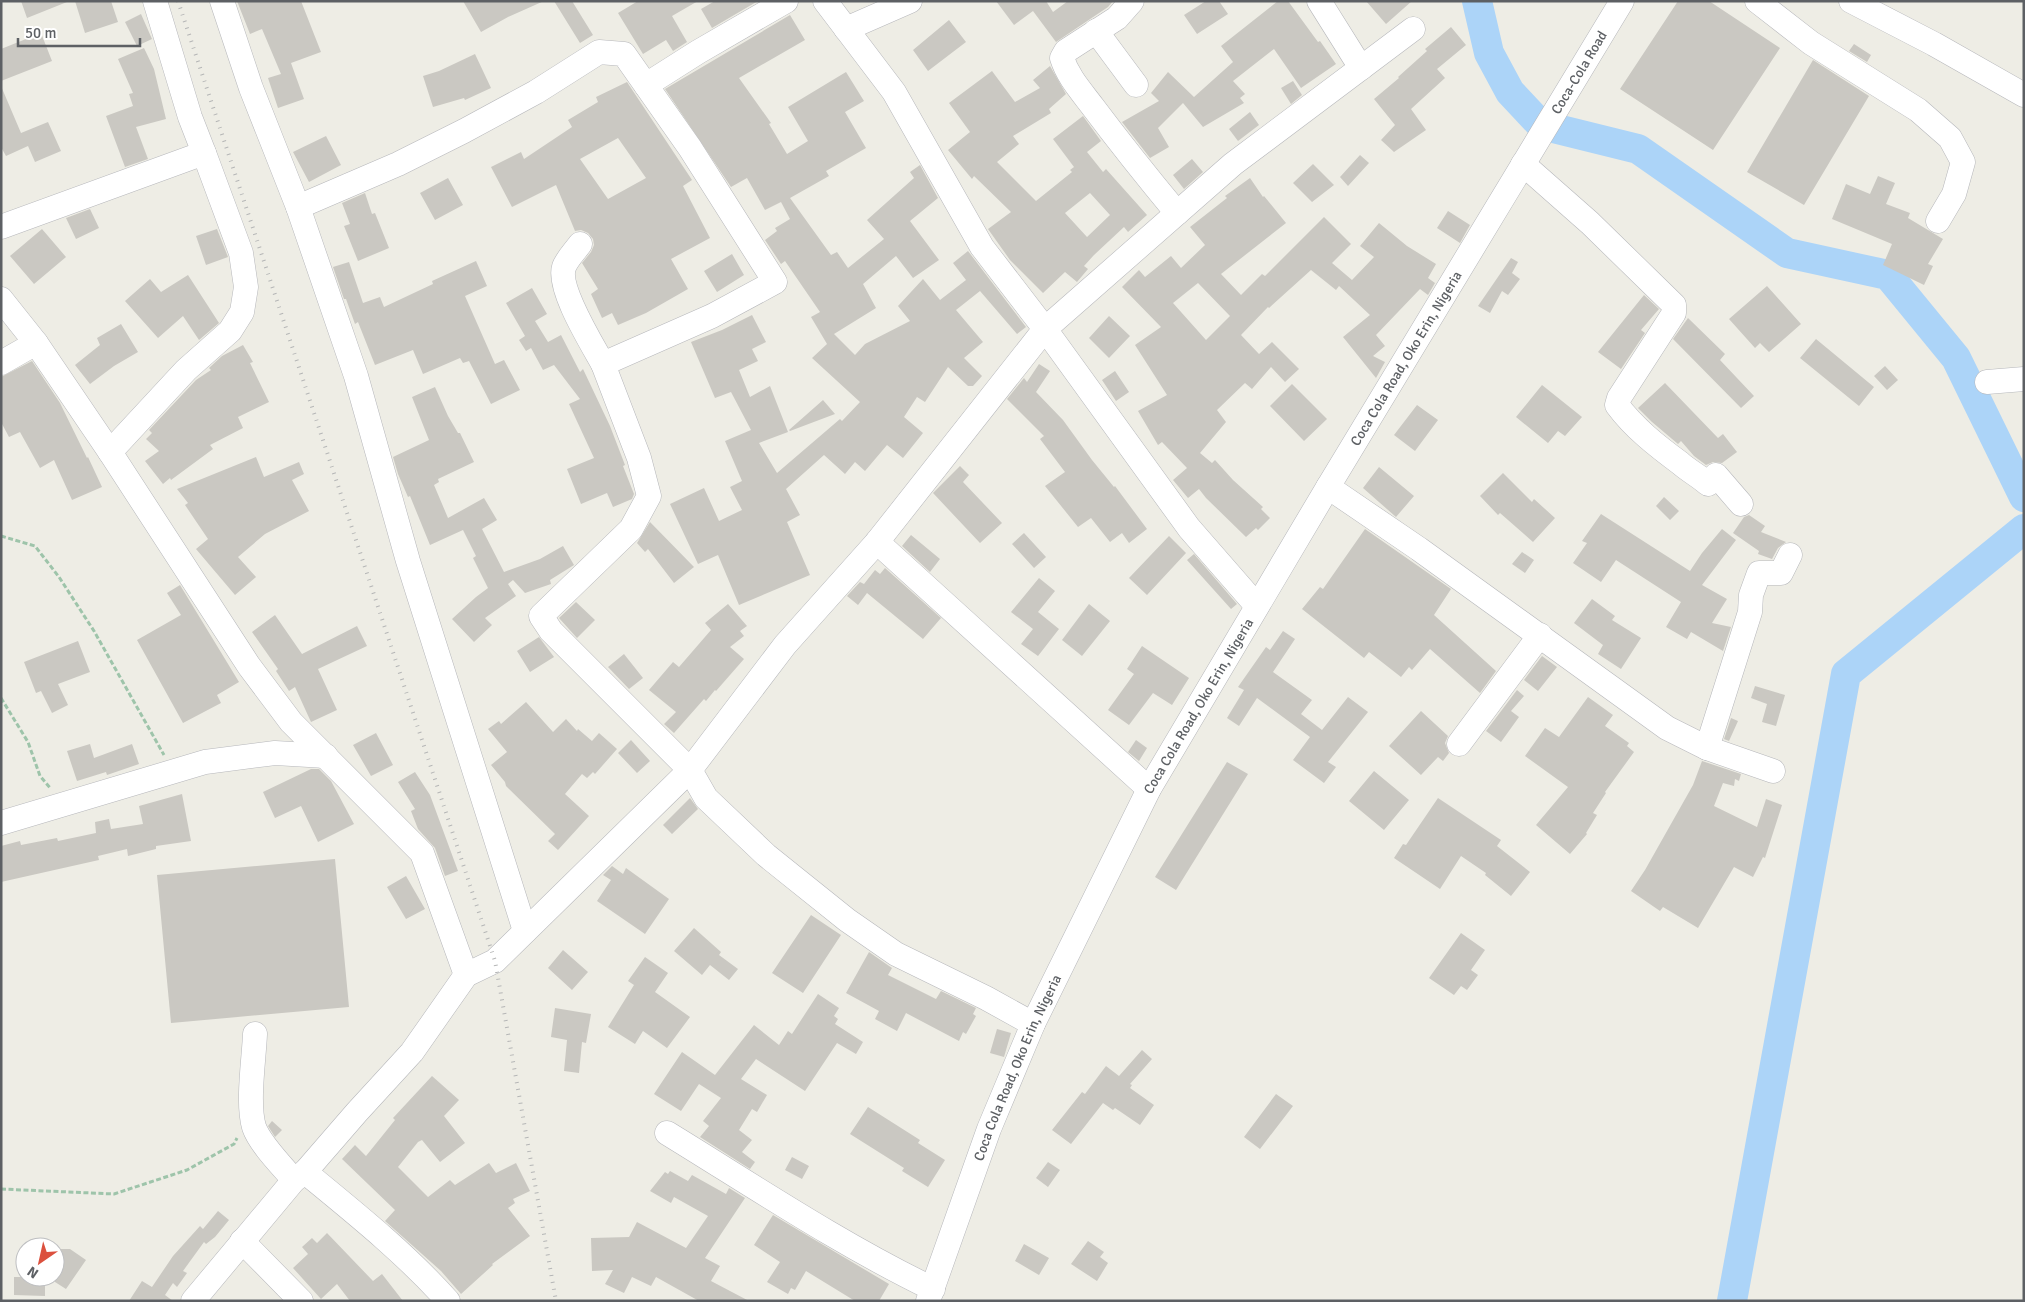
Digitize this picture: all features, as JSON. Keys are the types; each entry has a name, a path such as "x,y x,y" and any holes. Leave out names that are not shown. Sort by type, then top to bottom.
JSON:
{"street":[{"path":"110,452 186,370 230,330 242,312 246,287 241,253 190,117 155,1"},
{"path":"222,1 251,88 298,207 356,376 446,685 508,875 524,931"},
{"path":"646,85 698,52 786,1"},
{"path":"825,1 894,92 982,247 1045,329 1189,528 1257,606"},
{"path":"846,30 910,1"},
{"path":"1132,1 1117,18 1066,51 1062,58 1066,70 1118,141 1177,213"},
{"path":"1319,1 1361,68"},
{"name":"Coca-Cola Road","path":"1529,154 1622,1"},
{"path":"1758,1 1811,43 1918,110 1950,138 1963,162 1954,194 1938,221"},
{"path":"1851,1 1934,44 2024,95"},
{"path":"193,1301 242,1241 412,1052 466,975 495,961 690,770 785,645 877,542 1045,329 1233,164 1413,29"},
{"path":"1096,32 1136,85"},
{"path":"298,207 398,164 464,131 536,92 599,52 624,54 690,148 775,282 712,316 603,364"},
{"path":"1,226 204,153"},
{"path":"1529,154 1590,223 1674,305 1674,313 1619,398 1617,405 1644,435 1708,484 1716,475 1741,504"},
{"name":"Coca Cola Road, Oko Erin, Nigeria","path":"930,1295 989,1129 1032,1024 1149,789 1529,154"},
{"path":"580,244 564,267 565,285 571,302 603,364 639,458 649,496 631,529 541,616 551,631 690,770 706,798 759,849 847,920 896,954 986,998 1032,1024"},
{"path":"1,299 36,343 110,452 249,666 291,722 422,853 466,975"},
{"path":"1,363 36,343"},
{"path":"1987,382 2024,380"},
{"path":"1328,487 1540,635 1667,728 1707,748 1773,771"},
{"path":"877,542 1149,789"},
{"path":"1707,748 1750,612 1751,595 1758,573 1781,573 1790,555"},
{"path":"1459,744 1540,635"},
{"path":"274,753 291,722"},
{"path":"1,823 205,762 274,753 326,756"},
{"path":"255,1034 252,1100 254,1128 266,1146 300,1176 360,1216 415,1265 448,1301"},
{"path":"667,1133 844,1242 890,1268 930,1295"},
{"path":"242,1241 301,1301"}],"path":[{"path":"1,536 35,546 58,577 114,665 173,771"},
{"path":"1,698 28,742 40,776 63,804"},
{"path":"1,1189 114,1194 187,1170 234,1144 253,1111"}],"building":[{"path":"21,1 67,1 67,2 27,18"},
{"path":"75,1 111,1 118,22 85,33"},
{"path":"237,1 301,1 321,52 291,63 304,99 278,108 268,78 281,74 262,29 250,34"},
{"path":"463,1 544,1 508,17 481,32"},
{"path":"554,1 572,1 593,35 580,43"},
{"path":"638,1 698,1 672,16 687,42 673,51 666,40 643,54 618,13"},
{"path":"715,1 758,1 712,28 701,9"},
{"path":"996,1 1046,1 1053,12 1068,1 1113,1 1108,7 1056,42 1033,11 1014,25"},
{"path":"1206,1 1219,1 1228,14 1197,34 1184,15"},
{"path":"1278,1 1288,1 1336,64 1301,88 1274,49 1233,81 1245,94 1240,98 1244,103 1203,127 1183,103 1158,128 1169,147 1150,158 1122,122 1159,101 1151,93 1168,72 1194,97 1233,62 1221,46"},
{"path":"1366,1 1412,1 1386,24"},
{"path":"1678,1 1709,1 1780,48 1713,150 1620,89"},
{"path":"141,14 152,39 137,46 125,22"},
{"path":"790,15 805,40 739,78 771,123 769,124 787,154 808,141 788,107 846,72 864,101 845,112 866,148 826,171 829,176 790,198 831,255 837,252 848,268 884,239 867,220 914,178 910,172 920,165 938,198 910,221 939,260 913,278 896,256 863,284 876,308 834,334 855,355 865,344 910,321 898,306 923,279 940,300 966,280 953,263 968,251 1026,327 1017,334 980,291 956,310 983,342 964,358 982,376 973,386 968,386 948,367 925,402 917,397 904,417 923,433 903,458 887,445 865,471 855,462 845,474 824,455 786,489 800,515 787,522 810,575 739,605 718,555 698,564 670,504 704,488 719,521 742,510 730,487 742,481 725,441 751,430 731,392 715,398 691,342 722,330 752,315 766,342 752,349 758,361 739,370 750,397 770,386 788,432 759,443 777,473 840,419 842,421 860,402 812,358 827,344 811,317 820,312 785,261 781,264 765,240 777,231 775,228 790,219 781,202 765,210 747,178 731,187 665,89"},
{"path":"949,20 966,42 928,71 913,50"},
{"path":"1451,27 1466,45 1437,69 1445,78 1411,109 1426,130 1394,152 1381,140 1395,125 1374,99 1399,78 1427,51 1425,49"},
{"path":"41,33 52,61 1,81 1,49"},
{"path":"1854,44 1871,55 1867,62 1849,51"},
{"path":"144,48 154,69 166,119 136,127 148,159 125,167 106,116 133,106 129,94 133,93 118,59"},
{"path":"475,54 491,88 465,100 464,98 433,107 423,76 439,71"},
{"path":"1813,60 1869,96 1804,205 1747,172"},
{"path":"1050,66 1066,94 1049,109 1051,113 1013,136 1019,144 997,162 1036,201 1072,172 1070,170 1074,167 1053,139 1083,116 1101,141 1087,152 1103,172 1106,169 1147,215 1128,232 1124,227 1094,255 1084,266 1088,269 1077,282 1065,272 1043,293 1010,260 988,229 1011,212 974,176 972,179 948,150 970,132 949,103 992,71 1015,102 1040,88 1033,80","holes":["1090,193 1110,215 1087,237 1065,213"]},
{"path":"1293,81 1302,95 1291,104 1281,88"},
{"path":"627,82 692,180 683,186 710,238 671,259 688,289 646,313 618,325 612,313 602,318 591,294 598,289 582,263 591,252 594,245 593,239 588,233 581,230 575,231 556,185 512,207 491,167 521,152 524,159 572,127 568,120 598,102 596,97","holes":["618,138 646,178 608,199 580,159"]},
{"path":"1,86 21,133 48,122 61,151 35,162 28,146 6,156 1,147"},
{"path":"1250,112 1259,125 1238,141 1229,129"},
{"path":"326,136 341,165 309,182 293,152"},
{"path":"1360,155 1369,163 1348,186 1340,177"},
{"path":"1192,159 1203,172 1184,189 1173,175"},
{"path":"1313,164 1334,185 1312,202 1293,183"},
{"path":"1878,176 1895,183 1886,204 1910,213 1908,218 1943,239 1928,264 1933,266 1924,285 1883,265 1892,244 1832,219 1846,184 1870,194"},
{"path":"448,178 463,205 435,220 420,193"},
{"path":"1250,178 1263,197 1286,223 1221,274 1241,295 1262,274 1265,276 1324,217 1351,244 1332,263 1352,280 1374,257 1360,246 1379,223 1407,246 1436,264 1428,278 1435,283 1428,295 1420,289 1376,335 1385,346 1373,356 1385,362 1376,378 1343,337 1370,315 1339,286 1336,290 1311,270 1268,307 1241,335 1259,354 1272,342 1299,369 1285,382 1271,367 1252,389 1245,383 1217,410 1226,422 1200,453 1212,463 1215,460 1233,480 1263,507 1261,509 1270,518 1258,530 1256,528 1246,537 1199,489 1188,498 1173,480 1187,468 1162,442 1158,445 1138,411 1167,395 1135,345 1161,327 1122,287 1139,270 1145,277 1171,256 1181,268 1205,245 1190,227 1227,198 1225,196","holes":["1198,283 1230,316 1206,340 1173,303"]},
{"path":"365,193 372,214 375,213 389,248 358,261 344,226 350,224 342,203"},
{"path":"90,209 99,228 76,239 66,218"},
{"path":"1448,211 1470,225 1460,243 1437,228"},
{"path":"42,229 66,257 34,284 10,256"},
{"path":"217,229 228,257 206,265 196,236"},
{"path":"732,254 744,275 717,292 704,271"},
{"path":"1511,258 1518,262 1512,273 1520,279 1508,295 1502,291 1490,313 1478,306"},
{"path":"476,261 487,286 465,296 495,364 504,360 520,390 491,404 469,361 463,363 460,358 423,374 413,350 375,365 358,322 355,324 346,299 344,299 333,267 349,262 363,303 380,297 384,307 433,284 432,281"},
{"path":"188,275 219,323 199,340 183,316 158,338 125,301 150,279 161,292"},
{"path":"1767,286 1801,324 1769,352 1760,343 1755,348 1729,319"},
{"path":"532,288 547,314 535,321 548,342 561,335 580,372 583,369 610,426 625,465 623,466 634,494 632,499 613,507 607,493 581,504 567,469 594,458 569,404 580,399 554,365 543,370 531,348 526,351 519,340 525,336 506,303"},
{"path":"1644,295 1659,309 1641,330 1645,333 1621,369 1598,352"},
{"path":"1109,316 1130,336 1109,358 1089,338"},
{"path":"1688,318 1725,354 1720,360 1754,396 1741,408 1673,339"},
{"path":"121,324 138,352 114,366 90,384 75,365 100,345 97,338"},
{"path":"1816,339 1874,387 1859,406 1800,358"},
{"path":"243,345 253,362 250,363 269,402 238,417 243,428 210,445 213,449 163,484 145,461 159,451 146,439 152,433 149,430 196,380 211,370 209,368 222,356"},
{"path":"32,361 60,403 102,487 72,500 54,460 40,468 20,432 9,437 1,422 1,377"},
{"path":"1039,364 1050,371 1036,392 1063,420 1147,529 1129,543 1122,533 1110,542 1091,518 1078,527 1045,486 1065,472 1040,439 1044,436 1007,399 1024,378 1027,382"},
{"path":"1885,366 1898,380 1887,390 1874,376"},
{"path":"1115,371 1129,392 1116,401 1102,380"},
{"path":"1665,383 1718,438 1723,434 1737,452 1722,463 1713,462 1706,465 1694,456 1681,441 1678,444 1652,422 1638,408"},
{"path":"1292,384 1327,419 1304,441 1270,406"},
{"path":"1542,385 1582,417 1565,436 1558,431 1548,443 1516,417"},
{"path":"435,387 448,416 458,433 460,433 474,462 438,479 439,482 434,485 448,518 484,498 497,520 482,529 504,572 540,559 563,546 574,565 550,580 551,584 525,593 513,580 508,584 516,596 485,618 492,625 474,642 452,619 488,588 473,558 476,556 463,530 430,545 410,496 408,497 398,474 393,457 429,440 412,397"},
{"path":"823,400 835,414 789,430"},
{"path":"1417,405 1438,420 1415,451 1394,435"},
{"path":"256,457 264,477 299,462 304,474 292,480 309,511 265,534 238,557 256,577 235,595 196,549 208,539 185,505 188,503 177,489"},
{"path":"960,466 969,475 963,482 1002,523 980,543 933,493"},
{"path":"1379,467 1414,496 1396,517 1363,488"},
{"path":"1503,473 1532,502 1534,499 1555,518 1533,542 1500,513 1498,515 1480,496"},
{"path":"1664,497 1679,511 1670,520 1656,506"},
{"path":"1601,514 1690,571 1722,529 1736,540 1702,585 1727,599 1712,623 1731,627 1723,651 1691,632 1687,639 1666,627 1681,602 1616,560 1601,582 1573,563 1587,543 1582,541"},
{"path":"1749,515 1765,526 1761,532 1786,542 1778,548 1772,559 1758,554 1759,551 1733,533 1744,517"},
{"path":"650,522 694,567 674,583 648,549 645,552 637,543"},
{"path":"1365,529 1451,589 1434,615 1496,671 1480,693 1430,649 1412,670 1409,667 1401,677 1369,652 1364,658 1302,609 1320,587 1323,589"},
{"path":"1024,533 1046,557 1034,568 1012,544"},
{"path":"911,535 940,559 930,572 902,546"},
{"path":"1169,536 1186,553 1147,595 1129,578"},
{"path":"1522,552 1534,560 1525,573 1512,564"},
{"path":"1194,554 1237,604 1231,609 1187,560"},
{"path":"885,568 941,618 923,639 867,593 858,605 847,596 860,582 864,584 875,570 880,574"},
{"path":"1039,578 1055,591 1038,612 1059,629 1038,656 1021,644 1033,629 1011,612"},
{"path":"180,585 239,682 217,695 221,703 183,723 137,640 181,615 167,593"},
{"path":"1592,599 1615,616 1612,620 1641,638 1621,669 1598,654 1603,645 1574,623"},
{"path":"576,602 595,620 577,638 559,618"},
{"path":"728,604 747,626 740,631 744,636 730,647 744,659 716,691 706,701 704,699 674,733 664,724 676,712 649,690 673,662 679,667 711,630 705,623"},
{"path":"1089,604 1110,621 1082,656 1062,640"},
{"path":"275,615 302,654 357,626 367,646 318,669 337,710 311,722 295,687 289,691 276,671 278,669 252,632"},
{"path":"1283,631 1295,639 1273,672 1312,700 1301,714 1322,730 1348,697 1368,712 1328,762 1336,767 1324,783 1293,760 1310,737 1257,698 1239,726 1227,718 1244,690 1238,687 1266,647 1270,650"},
{"path":"539,637 554,657 530,672 517,651"},
{"path":"78,641 90,672 58,684 68,705 52,713 41,691 36,693 24,662"},
{"path":"1142,646 1189,678 1172,705 1153,693 1129,725 1108,710 1134,674 1127,669"},
{"path":"624,654 643,678 629,689 608,667"},
{"path":"1542,656 1557,667 1538,691 1524,680"},
{"path":"1755,686 1785,695 1776,726 1762,722 1767,704 1751,698"},
{"path":"1517,690 1524,696 1511,711 1519,717 1501,742 1486,731"},
{"path":"1588,697 1613,715 1605,726 1629,743 1627,746 1634,752 1605,792 1593,813 1597,815 1587,834 1570,854 1536,825 1568,787 1525,756 1545,728 1559,737"},
{"path":"526,702 553,732 566,719 577,731 578,729 592,741 599,733 617,749 595,774 593,772 587,778 582,774 565,794 589,816 558,850 548,841 555,834 506,786 505,782 491,765 507,752 488,729 499,721 501,724"},
{"path":"1421,711 1448,736 1445,743 1449,753 1443,761 1438,757 1421,775 1389,746"},
{"path":"1731,718 1738,721 1729,741 1724,739"},
{"path":"376,733 393,765 371,776 353,745"},
{"path":"631,740 650,761 637,773 618,753"},
{"path":"1136,740 1147,748 1139,761 1128,752"},
{"path":"90,744 94,758 132,744 139,764 107,775 106,772 77,781 67,751"},
{"path":"1702,761 1741,774 1739,781 1735,779 1734,786 1723,783 1714,806 1757,827 1766,799 1782,805 1765,858 1763,857 1753,877 1734,867 1698,928 1663,907 1660,911 1631,891 1693,785"},
{"path":"1227,762 1248,774 1176,890 1155,877"},
{"path":"311,769 319,769 331,781 354,824 318,842 301,806 275,818 263,792"},
{"path":"1374,771 1409,800 1384,830 1349,801"},
{"path":"415,772 430,795 458,871 445,876 435,848 418,829 411,811 415,809 398,782"},
{"path":"182,794 191,841 156,846 156,849 128,856 127,849 98,856 99,860 1,882 1,846 20,841 21,845 57,838 58,841 96,833 95,822 109,819 111,829 143,824 139,806"},
{"path":"690,798 698,809 672,834 663,825"},
{"path":"1438,798 1501,840 1497,846 1530,872 1511,896 1485,875 1486,873 1461,856 1440,889 1394,858 1403,844 1406,845"},
{"path":"335,859 349,1007 171,1023 157,875"},
{"path":"612,866 623,874 626,868 669,899 645,934 597,901 611,880 603,875"},
{"path":"406,876 425,909 406,919 387,887"},
{"path":"811,915 841,935 803,993 772,973"},
{"path":"694,928 721,952 719,955 738,969 729,980 710,965 702,975 674,951"},
{"path":"1461,933 1485,950 1471,970 1478,975 1467,990 1461,986 1454,995 1429,978"},
{"path":"563,950 588,972 572,990 548,968"},
{"path":"869,952 892,968 888,975 936,999 941,991 976,1008 973,1014 976,1016 966,1034 963,1032 959,1041 906,1013 897,1031 875,1019 879,1011 846,993"},
{"path":"645,957 668,973 655,992 690,1017 667,1048 643,1031 635,1044 608,1027 634,985 628,981"},
{"path":"818,994 839,1008 834,1016 838,1019 835,1024 863,1042 856,1054 837,1043 805,1091 756,1059 741,1079 767,1095 757,1112 752,1109 739,1130 752,1140 742,1152 755,1162 750,1169 700,1137 709,1126 703,1121 721,1098 699,1084 681,1111 654,1094 682,1052 715,1075 754,1025 779,1045 788,1031 792,1034"},
{"path":"555,1008 591,1014 586,1043 582,1042 579,1073 564,1071 567,1040 551,1037"},
{"path":"997,1029 1011,1033 1004,1057 990,1053"},
{"path":"1142,1050 1152,1059 1130,1084 1132,1085 1130,1088 1154,1105 1140,1125 1115,1108 1113,1110 1103,1103 1071,1144 1052,1130 1082,1092 1085,1094 1106,1066 1119,1076"},
{"path":"432,1076 459,1100 444,1116 465,1143 440,1162 422,1140 418,1142 398,1167 428,1197 450,1180 455,1185 489,1163 496,1173 516,1163 530,1191 513,1199 515,1203 508,1208 530,1236 492,1264 461,1294 441,1271 385,1221 395,1210 342,1159 355,1145 366,1156 395,1120 393,1118"},
{"path":"1276,1094 1293,1106 1260,1149 1244,1137"},
{"path":"868,1107 920,1140 918,1143 945,1160 928,1187 902,1171 904,1168 850,1134"},
{"path":"272,1121 282,1130 275,1137 268,1126"},
{"path":"792,1157 809,1166 802,1179 785,1170"},
{"path":"1048,1162 1060,1170 1048,1187 1036,1178"},
{"path":"670,1171 688,1181 692,1175 726,1194 729,1188 745,1198 705,1258 720,1266 711,1281 749,1301 699,1301 656,1277 651,1286 632,1277 624,1293 605,1284 613,1270 592,1271 591,1238 629,1237 637,1222 686,1248 708,1216 674,1197 671,1203 650,1191 665,1172 668,1174"},
{"path":"218,1211 229,1220 215,1237 206,1244 204,1242 183,1271 187,1273 177,1287 173,1283 165,1295 173,1301 129,1301 142,1281 152,1287 173,1256 200,1226 203,1229"},
{"path":"773,1215 889,1284 879,1301 855,1301 806,1271 795,1290 791,1288 788,1294 767,1282 780,1262 754,1245"},
{"path":"327,1233 373,1281 382,1274 403,1301 350,1301 337,1284 321,1299 293,1268 308,1254 302,1247 312,1238 317,1243"},
{"path":"1088,1241 1104,1252 1100,1257 1108,1263 1097,1281 1071,1264"},
{"path":"1024,1244 1049,1258 1039,1275 1015,1261"},
{"path":"65,1249 70,1249 86,1260 66,1289 63,1287 65,1287"},
{"path":"14,1277 15,1287 45,1287 45,1296 14,1295"}],"waterway":[{"path":"1477,1 1489,53 1510,92 1541,125 1638,149 1787,253 1888,275 1956,358 2024,497"},
{"path":"1732,1301 1846,674 2024,529"}],"railway":[{"path":"178,1 495,961 556,1301"}]}
